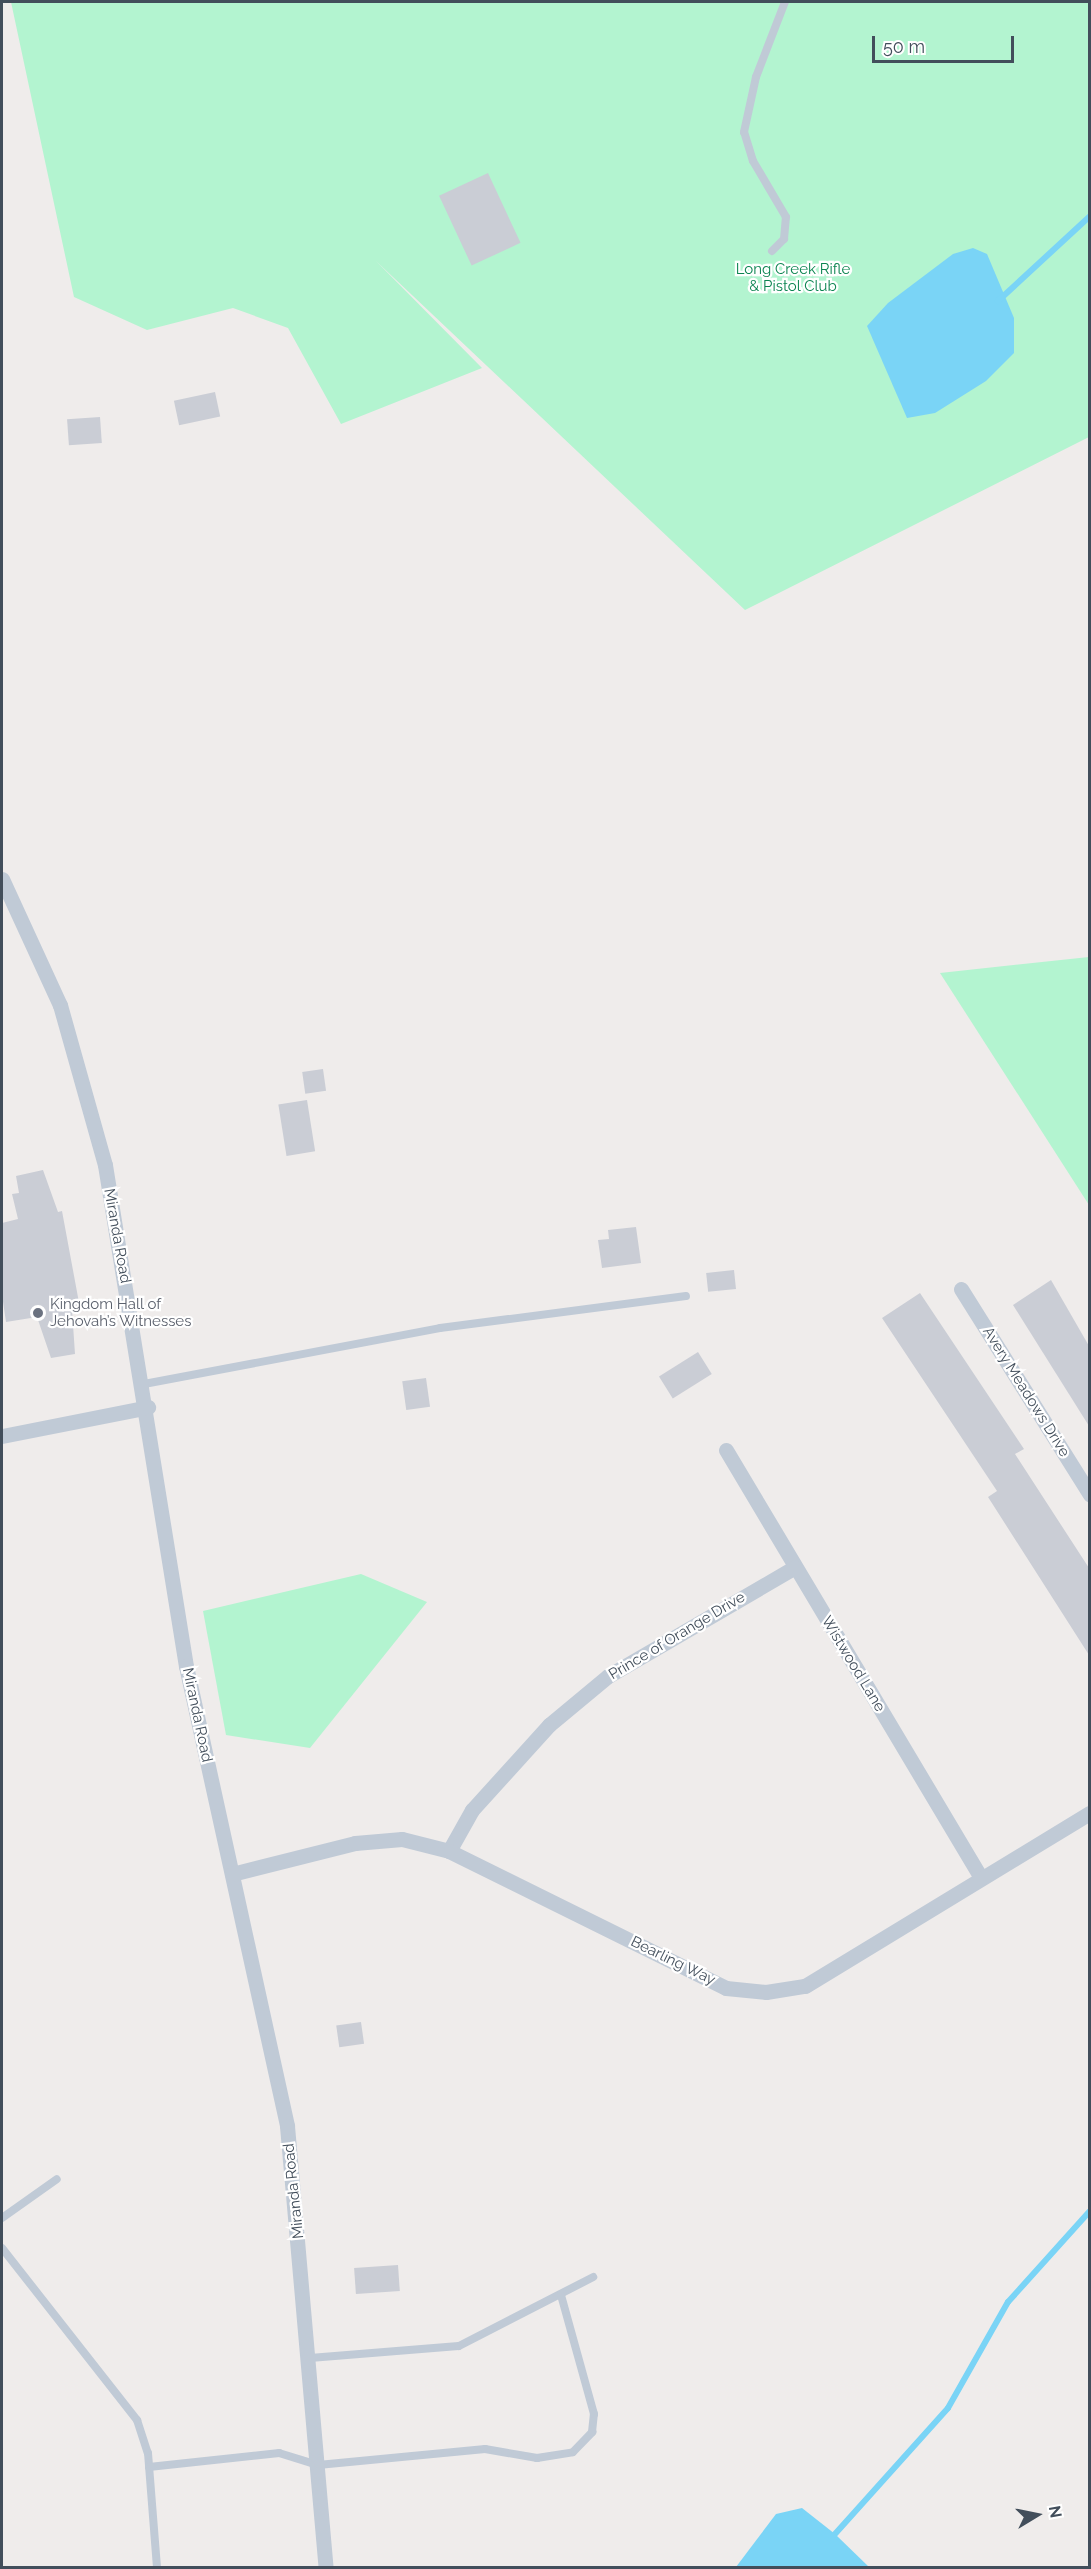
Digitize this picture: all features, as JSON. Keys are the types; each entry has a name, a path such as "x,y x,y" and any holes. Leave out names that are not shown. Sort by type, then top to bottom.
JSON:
{"street":[{"name":"Miranda Road","path":"2,879 60,1005 94,1119 148,1407 186,1666 287,2127 310,2358 326,2568"},
{"name":"Avery Meadows Drive","path":"961,1289 1089,1495"},
{"path":"2,1436 148,1407"},
{"name":"Wistwood Lane","path":"726,1450 981,1878"},
{"name":"Prince of Orange Drive","path":"449,1851 472,1810 574,1704 608,1676 795,1567"},
{"name":"Bearling Way","path":"232,1874 355,1843 402,1839 449,1851 726,1988 766,1992 805,1986 1089,1813"}],"lane":[{"path":"772,251 784,239 786,217 753,161 744,132 756,77 785,2"},
{"path":"144,1384 440,1328 686,1296"},
{"path":"2,2218 57,2179"},
{"path":"2,2248 137,2420 149,2467 157,2568"},
{"path":"310,2358 459,2346 593,2277"},
{"path":"149,2467 279,2453 318,2465 485,2449 537,2458 573,2452 592,2432 594,2414 561,2295"}],"green space":[{"name":"Long Creek Rifle & Pistol Club","path":"11,2 1089,2 1089,437 745,610 376,261 482,368 341,424 288,328 233,308 147,330 74,297"},
{"path":"1090,957 1089,1205 940,973"},
{"path":"361,1574 427,1602 310,1748 226,1735 203,1611"}],"water":[{"path":"973,248 987,254 1014,318 1014,353 986,381 935,413 907,418 867,326 888,303 953,254"},
{"path":"802,2508 835,2534 869,2567 736,2567 776,2514"}],"building":[{"path":"488,173 521,243 472,266 439,196"},
{"path":"215,392 220,416 179,425 174,401"},
{"path":"100,417 102,443 69,445 67,419"},
{"path":"323,1069 326,1091 305,1094 302,1072"},
{"path":"307,1100 315,1151 286,1156 278,1105"},
{"path":"43,1170 58,1212 62,1211 80,1308 72,1310 75,1354 51,1358 37,1317 6,1322 2,1295 2,1223 18,1219 12,1194 19,1193 16,1176"},
{"path":"636,1227 641,1263 602,1268 598,1240 609,1239 608,1230"},
{"path":"734,1270 736,1289 708,1292 706,1273"},
{"path":"1051,1280 1089,1346 1089,1426 1013,1305"},
{"path":"920,1293 1024,1449 1015,1454 1089,1568 1089,1655 988,1497 997,1491 882,1318"},
{"path":"698,1352 712,1374 673,1398 659,1376"},
{"path":"426,1378 430,1407 406,1410 402,1381"},
{"path":"361,2022 364,2044 339,2047 336,2025"},
{"path":"398,2265 400,2291 356,2294 354,2268"}],"waterway":[{"path":"998,301 1090,216"},
{"path":"835,2534 948,2408 1008,2302 1090,2211"}],"place":[{"name":"Kingdom Hall of Jehovah’s Witnesses","path":"38,1313"}]}
